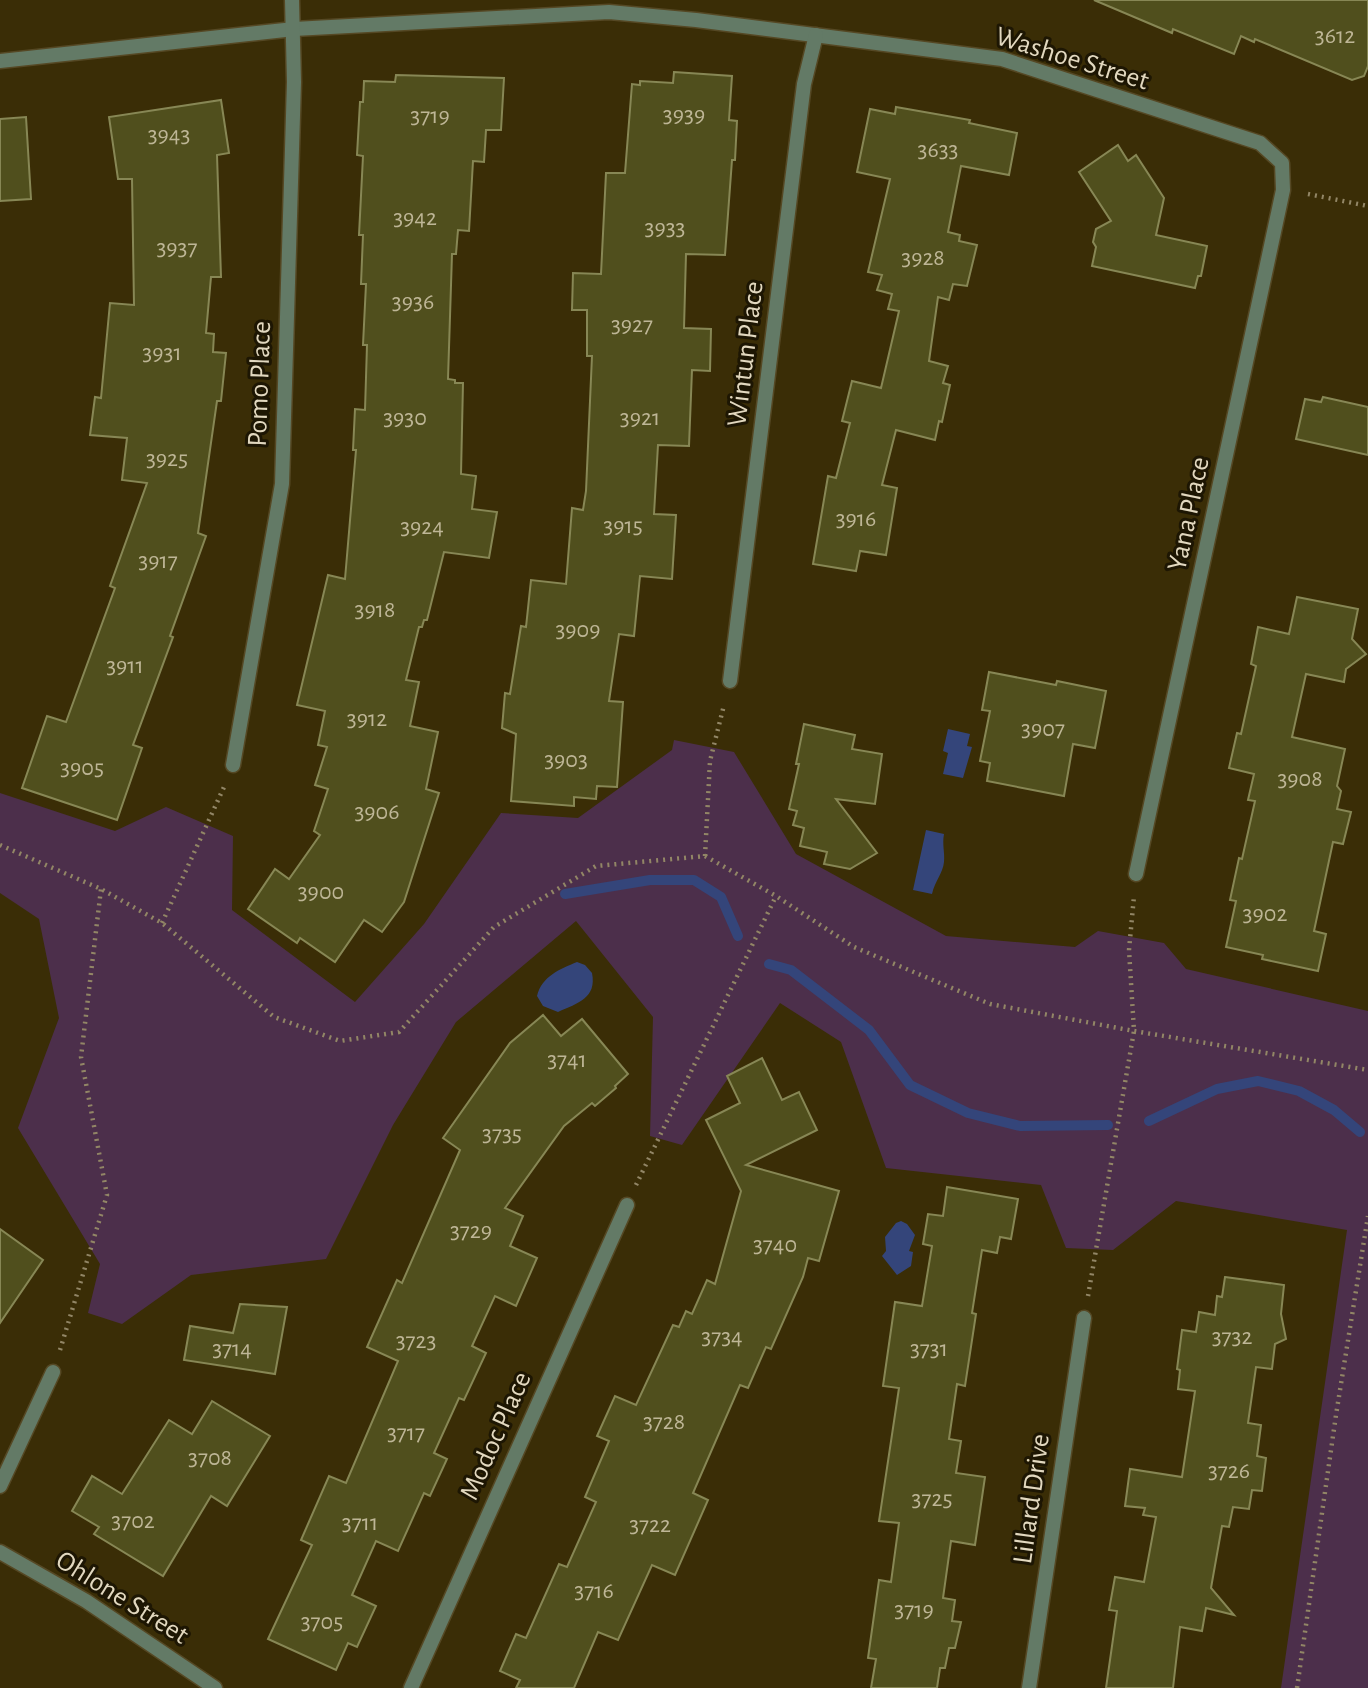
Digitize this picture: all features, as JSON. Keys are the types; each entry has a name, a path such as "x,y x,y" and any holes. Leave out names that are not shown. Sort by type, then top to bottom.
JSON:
{"street":[{"name":"Pomo Place","path":"233,765 282,484 294,82 292,0"},
{"name":"Washoe Street","path":"0,61 294,29 609,12 696,20 1002,59 1260,143 1282,163"},
{"name":"Wintun Place","path":"730,681 804,84 816,35"},
{"name":"Yana Place","path":"1136,874 1283,190 1282,163"},
{"name":"Modoc Place","path":"411,1688 627,1205"},
{"name":"Lillard Drive","path":"1029,1688 1084,1318"},
{"path":"0,1486 52,1372"},
{"name":"Ohlone Street","path":"0,1552 86,1601 215,1688"}],"path":[{"path":"1283,190 1368,206"},
{"path":"705,856 710,761 730,681"},
{"path":"162,923 233,765"},
{"path":"0,845 101,889 162,923 274,1017 340,1041 399,1032 495,927 596,866 705,856 776,896 854,947 990,1004 1368,1070"},
{"path":"1084,1318 1134,1031 1129,950 1136,874"},
{"path":"52,1372 107,1195 82,1057 101,889"},
{"path":"627,1205 776,896"},
{"path":"1297,1688 1368,1216"}],"shaded area":[{"path":"674,740 734,752 796,854 946,936 1075,947 1098,931 1164,943 1186,969 1368,1011 1368,1688 1281,1688 1347,1230 1176,1201 1113,1250 1066,1248 1041,1185 886,1168 841,1042 780,1003 682,1145 650,1136 653,1017 576,921 456,1022 393,1125 326,1259 191,1275 122,1324 88,1313 100,1264 18,1128 59,1018 39,919 0,893 0,793 115,831 166,807 233,836 232,910 355,1002 424,924 501,813 578,818 672,750"}],"water":[{"path":"948,729 970,734 967,746 972,747 963,778 943,774 948,753 943,751"},
{"path":"926,830 944,834 943,866 932,894 913,890"},
{"path":"577,962 585,965 592,973 592,988 589,994 558,1012 543,1006 537,996 543,983 558,971"},
{"path":"901,1221 907,1224 915,1235 909,1251 913,1252 911,1266 897,1275 882,1256 886,1251 885,1237 896,1223"}],"building":[{"path":"1094,0 1368,0 1368,66 1364,76 1352,80 1255,39 1254,42 1241,36 1234,54 1173,29 1172,33"},
{"path":"674,72 732,76 729,120 737,121 725,255 686,254 684,328 711,329 710,371 692,370 689,446 658,445 654,514 676,515 672,579 640,576 634,636 619,634 609,701 623,702 617,787 597,786 596,799 574,797 574,806 511,801 516,734 502,728 505,693 510,694 521,626 526,627 531,580 566,584 572,508 583,510 586,491 592,356 587,356 587,310 572,310 573,273 601,274 606,173 625,173 632,84 640,85 640,81 673,83"},
{"path":"396,75 504,78 501,130 486,130 484,162 473,161 469,231 458,230 456,254 452,254 448,379 463,383 461,474 476,476 472,509 497,512 489,558 444,552 427,620 419,627 406,680 419,682 410,726 438,732 426,789 439,793 404,902 382,932 364,920 335,962 300,938 297,943 248,909 275,869 289,879 320,835 314,831 328,789 315,785 327,747 318,745 325,711 297,705 328,575 345,579 356,450 353,450 355,409 365,410 367,345 363,345 366,284 361,284 363,235 359,235 363,156 357,155 360,102 363,102 364,81 395,82"},
{"path":"221,100 229,153 217,155 221,277 211,277 206,333 214,334 213,352 226,353 221,401 217,401 198,533 206,536 170,636 173,637 133,745 142,748 117,820 22,788 47,716 66,722 115,588 110,586 147,483 122,480 127,438 90,435 95,397 101,398 110,303 134,305 132,179 118,179 109,117"},
{"path":"896,107 970,120 969,123 1017,133 1009,175 961,166 948,232 960,235 959,241 977,245 967,286 953,284 949,300 938,297 929,361 948,366 943,383 950,385 942,422 939,421 935,440 896,430 882,485 897,488 886,555 860,551 856,571 813,564 828,476 836,478 850,423 842,421 852,381 881,388 899,311 888,309 892,294 877,290 882,275 868,272 890,179 857,172 870,109 895,114"},
{"path":"26,117 31,199 0,201 0,119"},
{"path":"1118,145 1128,161 1136,155 1164,198 1156,235 1207,246 1201,276 1198,276 1195,288 1092,266 1096,229 1111,221 1079,172"},
{"path":"1323,397 1368,407 1368,455 1296,439 1305,399 1321,402"},
{"path":"1297,597 1358,609 1352,639 1366,654 1346,669 1344,682 1306,674 1292,737 1345,749 1337,786 1341,791 1337,809 1351,812 1343,844 1333,842 1314,931 1326,934 1318,971 1262,959 1263,955 1226,947 1236,901 1230,900 1255,801 1248,800 1254,774 1229,768 1237,733 1241,734 1256,666 1251,664 1258,627 1289,634"},
{"path":"989,672 1106,691 1095,748 1073,744 1064,796 987,781 990,763 980,761 990,711 982,710"},
{"path":"804,724 855,735 852,749 882,754 875,804 836,799 877,853 850,869 824,864 827,852 800,846 804,828 793,825 797,811 789,809"},
{"path":"543,1015 561,1036 582,1019 628,1074 595,1106 592,1103 564,1126 505,1208 523,1216 510,1246 537,1258 516,1306 495,1296 472,1346 486,1353 464,1400 459,1398 434,1453 447,1459 430,1496 424,1493 398,1551 376,1541 352,1595 376,1606 357,1647 348,1643 336,1670 268,1639 312,1545 301,1540 329,1476 346,1483 398,1361 367,1347 397,1280 402,1283 460,1150 443,1138 510,1043"},
{"path":"762,1058 782,1100 799,1092 817,1130 746,1165 839,1191 819,1261 808,1258 803,1277 771,1349 766,1347 748,1388 740,1385 693,1493 708,1500 675,1575 652,1565 618,1640 598,1632 574,1688 516,1688 520,1680 500,1671 516,1634 526,1638 559,1564 567,1567 596,1502 585,1497 609,1441 597,1436 615,1396 636,1405 673,1325 679,1327 686,1311 692,1314 707,1280 715,1284 741,1191 706,1120 740,1103 727,1076"},
{"path":"947,1187 1018,1199 1011,1239 1000,1237 997,1253 982,1250 972,1313 976,1314 965,1386 957,1384 949,1439 961,1441 956,1473 985,1477 975,1545 951,1541 943,1598 955,1600 952,1621 961,1622 955,1648 949,1648 945,1668 940,1668 937,1688 871,1688 876,1659 868,1658 879,1580 891,1582 899,1523 879,1521 899,1388 883,1386 895,1302 922,1306 932,1246 923,1244 928,1214 943,1216"},
{"path":"0,1229 43,1260 0,1323"},
{"path":"1225,1277 1284,1285 1281,1314 1286,1339 1275,1344 1272,1369 1256,1367 1248,1423 1261,1425 1257,1456 1266,1458 1262,1491 1252,1490 1249,1509 1233,1507 1229,1527 1222,1526 1211,1588 1234,1615 1206,1608 1202,1631 1180,1627 1173,1688 1106,1688 1117,1611 1109,1610 1115,1577 1144,1582 1156,1517 1143,1515 1145,1508 1125,1506 1130,1469 1182,1477 1195,1391 1178,1389 1180,1370 1177,1369 1182,1330 1196,1332 1199,1312 1215,1315 1217,1296 1222,1297"},
{"path":"240,1304 287,1307 275,1374 184,1360 190,1326 233,1333"},
{"path":"212,1401 270,1436 227,1506 211,1496 163,1576 94,1534 99,1527 72,1511 92,1476 122,1494 169,1420 192,1434"}],"waterway":[{"path":"565,894 650,880 694,880 721,897 738,936"},
{"path":"769,964 791,970 869,1030 910,1085 968,1113 1020,1126 1108,1125"},
{"path":"1149,1121 1217,1089 1258,1081 1299,1091 1334,1110 1360,1132"}]}
